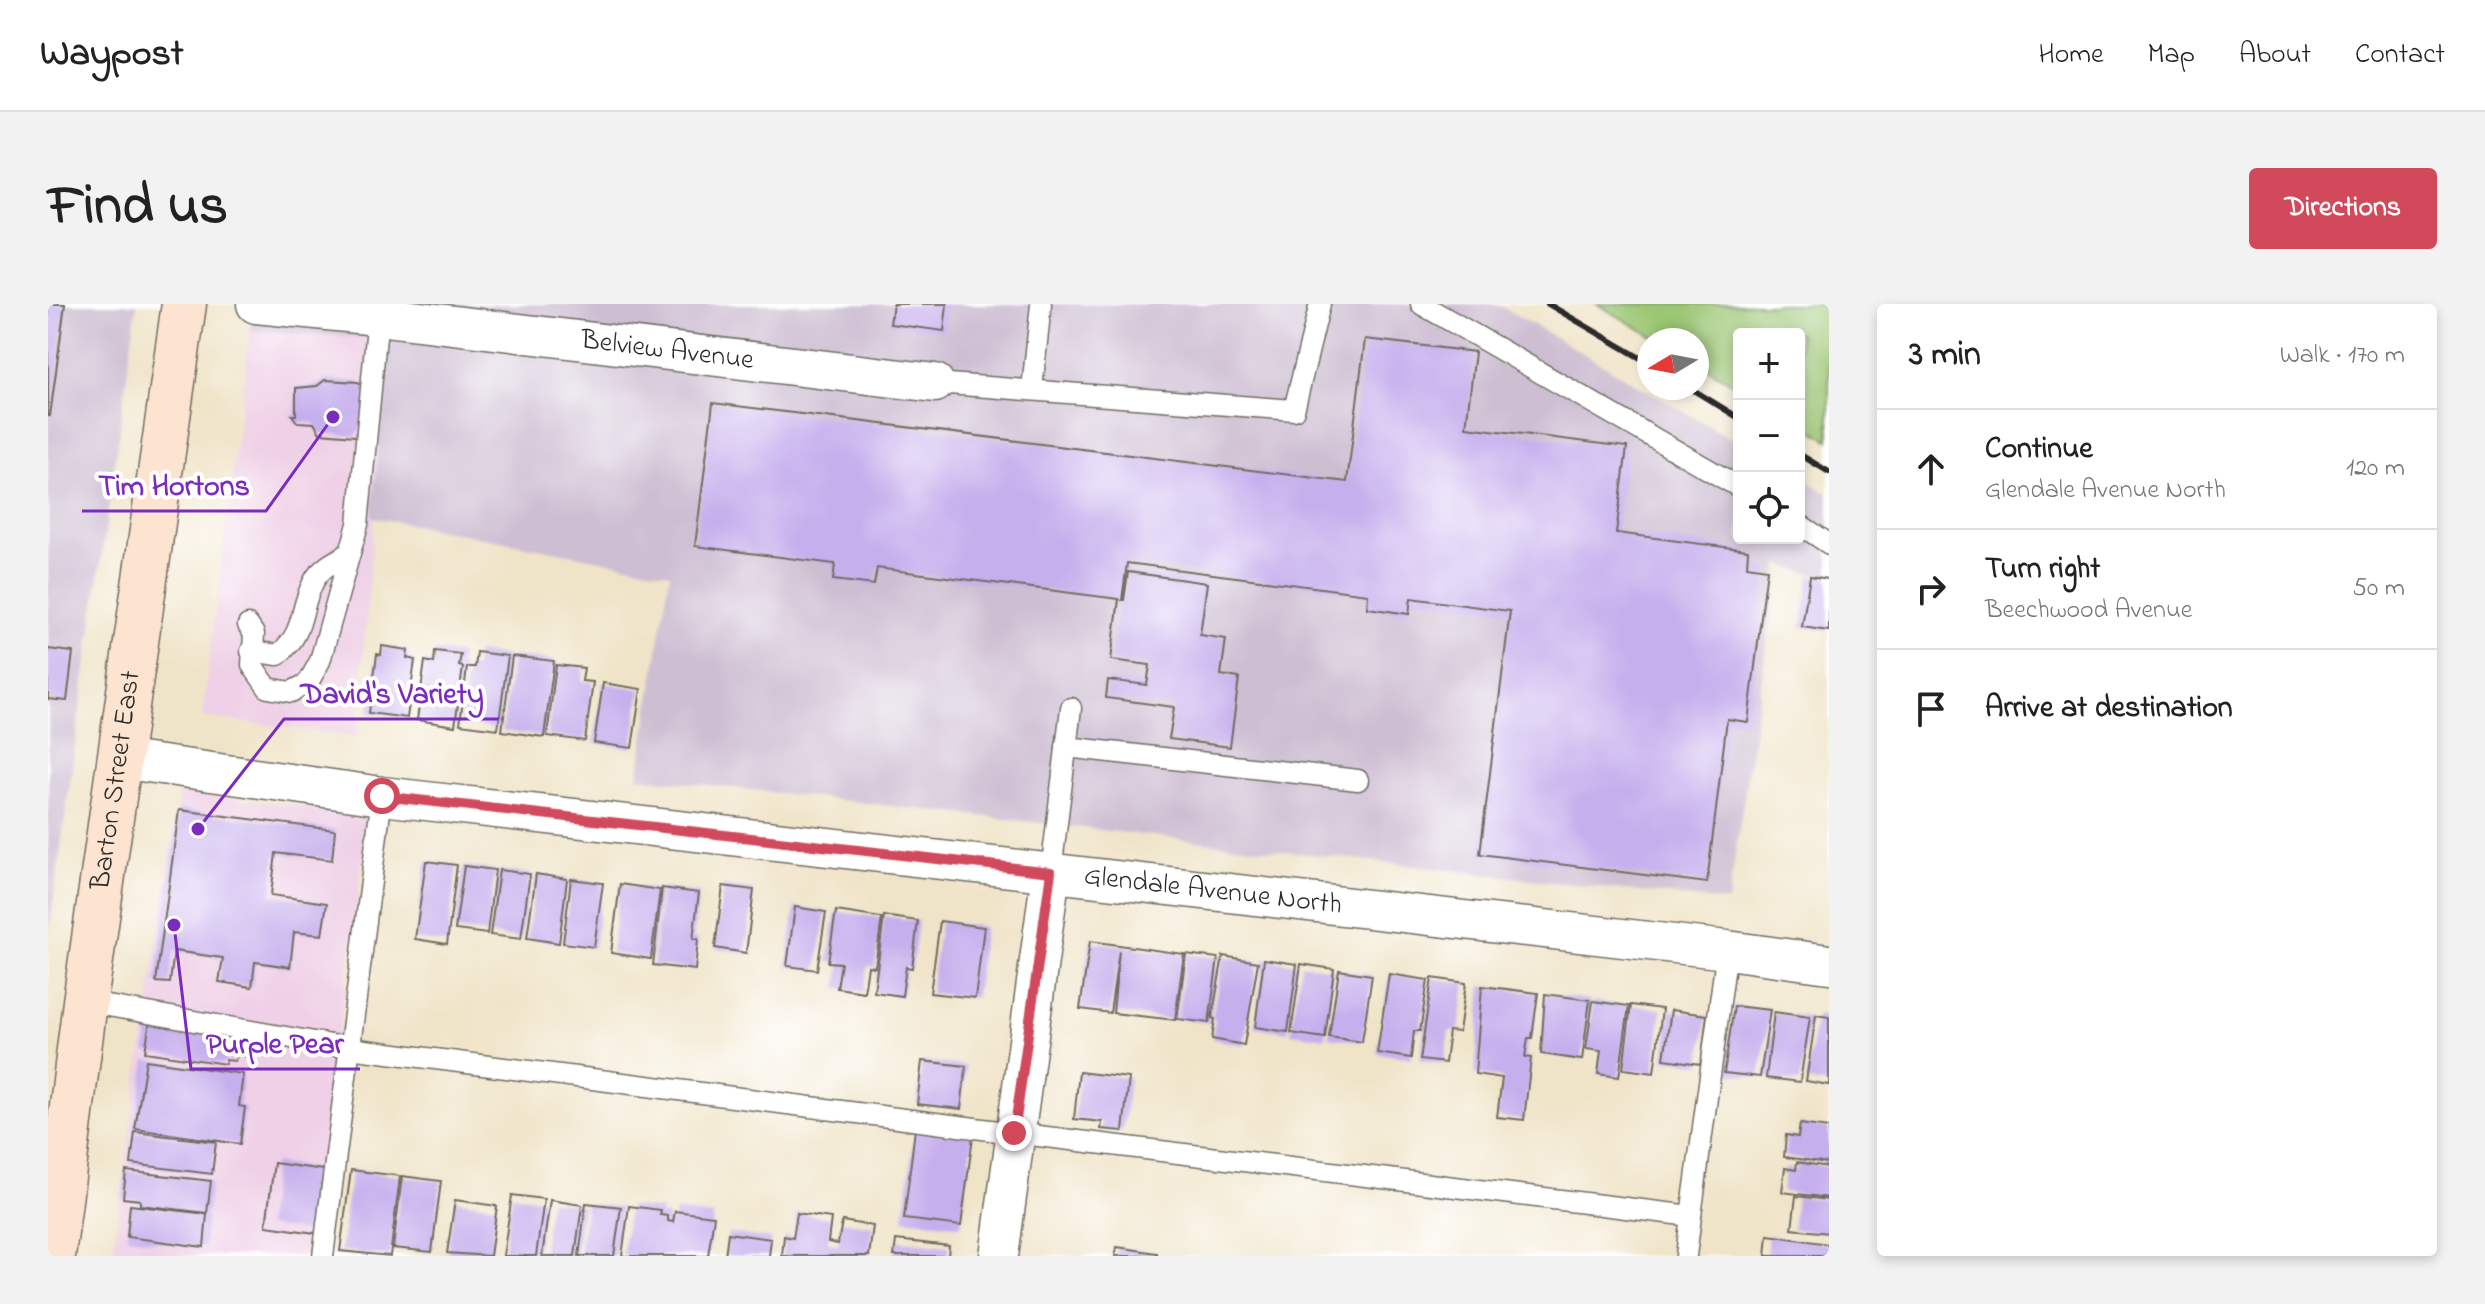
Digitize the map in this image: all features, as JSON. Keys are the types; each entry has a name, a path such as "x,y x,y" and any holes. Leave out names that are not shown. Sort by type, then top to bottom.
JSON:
{"main road":[{"name":"Barton Street East","path":"53,1256 85,1002 184,304"}],"street":[{"name":"Belview Avenue","path":"256,304 935,383"},
{"name":"Glendale Avenue North","path":"119,759 382,796 1829,964"},
{"path":"999,1256 1051,872"}],"lane":[{"path":"1032,389 1041,304"},
{"path":"935,383 1294,410 1320,304"},
{"path":"1421,304 1733,484"},
{"path":"248,625 254,634 252,665 268,688 291,692 308,683 320,661 358,524 378,316"},
{"path":"1805,528 1829,544"},
{"path":"251,651 278,655 290,645 301,626 315,579 331,563 350,553"},
{"path":"1051,872 1071,708"},
{"path":"1066,747 1358,780"},
{"path":"323,1256 382,796"},
{"path":"1686,1256 1727,950"},
{"path":"85,1002 349,1048 1691,1216"}],"shaded area":[{"path":"48,304 137,304 48,939"},
{"path":"253,304 1497,304 1637,384 1637,400 1664,400 1733,440 1733,544 1805,544 1805,480 1829,494 1829,579 1779,564 1728,902 638,777 670,573 372,517 388,339 250,330"},
{"path":"250,330 388,339 357,737 202,717"},
{"path":"179,793 369,812 310,1256 112,1256"}],"green space":[{"path":"1597,304 1829,304 1829,440 1805,426 1805,328 1733,328 1733,383 1709,369 1709,328 1638,328"}],"building":[{"path":"48,304 65,304 50,416 48,416"},
{"path":"893,304 947,304 944,331 890,324"},
{"path":"1365,339 1475,352 1466,427 1627,447 1616,533 1748,550 1747,566 1767,569 1748,722 1727,719 1707,883 1480,854 1510,611 1411,598 1409,614 1367,608 1368,594 1127,563 1122,600 1128,572 1207,583 1200,635 1226,639 1221,675 1239,678 1230,747 1169,739 1174,707 1106,698 1108,680 1147,685 1150,665 1111,660 1119,599 877,568 874,585 833,580 835,564 695,546 713,403 1347,482"},
{"path":"325,380 358,382 368,392 364,426 355,436 320,433 314,423 297,422 292,415 296,415 296,388 317,386"},
{"path":"1810,576 1829,579 1829,631 1802,627"},
{"path":"382,646 408,650 407,658 415,660 407,718 369,713 377,654 381,655"},
{"path":"48,649 73,652 67,701 48,699"},
{"path":"435,651 461,654 459,666 463,667 455,726 417,720 425,661 434,663"},
{"path":"477,652 508,656 498,729 460,724 467,667 475,667"},
{"path":"512,656 554,661 544,737 502,731"},
{"path":"556,665 584,668 582,681 593,682 585,741 547,736"},
{"path":"603,683 641,689 632,748 594,743"},
{"path":"179,810 335,830 332,860 276,853 271,895 327,903 322,935 294,932 290,967 255,962 252,987 219,982 223,958 174,951 170,983 156,982"},
{"path":"426,861 457,865 447,944 415,939"},
{"path":"464,866 495,870 487,934 455,930"},
{"path":"499,870 530,874 521,939 490,935"},
{"path":"536,874 567,879 559,943 527,938"},
{"path":"571,879 603,883 594,947 563,943"},
{"path":"620,884 660,890 651,959 611,953"},
{"path":"723,886 754,890 746,953 715,948"},
{"path":"662,888 699,893 693,939 698,939 695,970 653,965"},
{"path":"795,907 826,912 817,970 787,966"},
{"path":"836,911 882,918 875,967 868,966 864,992 837,988 841,963 828,962"},
{"path":"884,916 918,921 912,968 906,967 902,996 874,992"},
{"path":"940,921 984,927 975,998 930,993"},
{"path":"1090,941 1184,954 1175,1020 1113,1013 1119,951 1110,1013 1080,1009"},
{"path":"1186,954 1218,958 1209,1023 1177,1019"},
{"path":"1223,956 1258,962 1244,1045 1212,1039 1215,1019 1212,1018"},
{"path":"1264,959 1297,964 1288,1032 1255,1027"},
{"path":"1301,964 1334,969 1325,1038 1291,1033"},
{"path":"1339,970 1372,975 1362,1042 1329,1037"},
{"path":"1389,974 1428,980 1420,1031 1414,1031 1411,1058 1377,1053"},
{"path":"1432,978 1466,983 1459,1032 1449,1031 1445,1063 1420,1060"},
{"path":"1482,986 1538,993 1532,1038 1528,1038 1525,1057 1531,1058 1524,1120 1497,1117 1502,1078 1475,1074"},
{"path":"1545,994 1590,1000 1582,1060 1541,1054"},
{"path":"1593,1001 1629,1006 1619,1077 1598,1074 1601,1051 1586,1049"},
{"path":"1631,1005 1662,1009 1654,1073 1623,1069"},
{"path":"1734,1006 1770,1010 1760,1077 1724,1073"},
{"path":"1671,1010 1707,1015 1701,1064 1664,1059"},
{"path":"1774,1012 1810,1017 1800,1082 1766,1078"},
{"path":"1816,1015 1829,1017 1829,1085 1806,1081"},
{"path":"150,1021 257,1037 254,1058 237,1055 235,1061 226,1060 225,1064 145,1052"},
{"path":"146,1060 243,1074 239,1106 245,1107 240,1144 135,1129"},
{"path":"922,1061 966,1066 961,1109 917,1104"},
{"path":"1079,1072 1129,1078 1123,1131 1101,1129 1102,1122 1074,1119"},
{"path":"1800,1124 1829,1128 1829,1163 1784,1157 1786,1135 1798,1137"},
{"path":"915,1129 973,1136 961,1226 904,1219"},
{"path":"135,1132 216,1142 212,1174 131,1164"},
{"path":"1797,1162 1829,1167 1829,1198 1782,1192 1785,1168 1796,1170"},
{"path":"274,1163 324,1170 316,1233 266,1226"},
{"path":"351,1170 400,1176 390,1256 340,1251"},
{"path":"126,1171 211,1181 207,1213 140,1205 140,1200 123,1198"},
{"path":"402,1176 441,1181 432,1252 393,1248"},
{"path":"512,1195 544,1199 536,1256 503,1256"},
{"path":"1796,1196 1829,1200 1829,1233 1792,1229"},
{"path":"455,1200 497,1206 490,1256 447,1253"},
{"path":"550,1200 582,1205 575,1256 542,1256"},
{"path":"586,1203 621,1207 614,1256 579,1256"},
{"path":"130,1205 207,1214 204,1247 127,1237"},
{"path":"629,1206 661,1210 660,1215 668,1216 668,1221 673,1222 675,1211 714,1216 708,1256 622,1256"},
{"path":"797,1213 831,1218 828,1242 838,1244 842,1221 873,1226 869,1256 782,1256 784,1236 793,1238"},
{"path":"728,1233 771,1239 769,1256 725,1256"},
{"path":"1768,1235 1829,1244 1829,1256 1766,1256"},
{"path":"896,1240 949,1246 948,1256 894,1256"},
{"path":"1117,1247 1157,1253 1157,1256 1115,1256"}],"railway":[{"path":"1548,304 1637,356"},
{"path":"1709,400 1733,414"},
{"path":"1805,458 1829,472"}],"place":[{"name":"Tim Hortons","path":"333,417"},
{"name":"David's Variety","path":"198,829"},
{"name":"Purple Pear","path":"174,925"}],"route":[{"path":"382,796 1051,872 1014,1133"}]}
